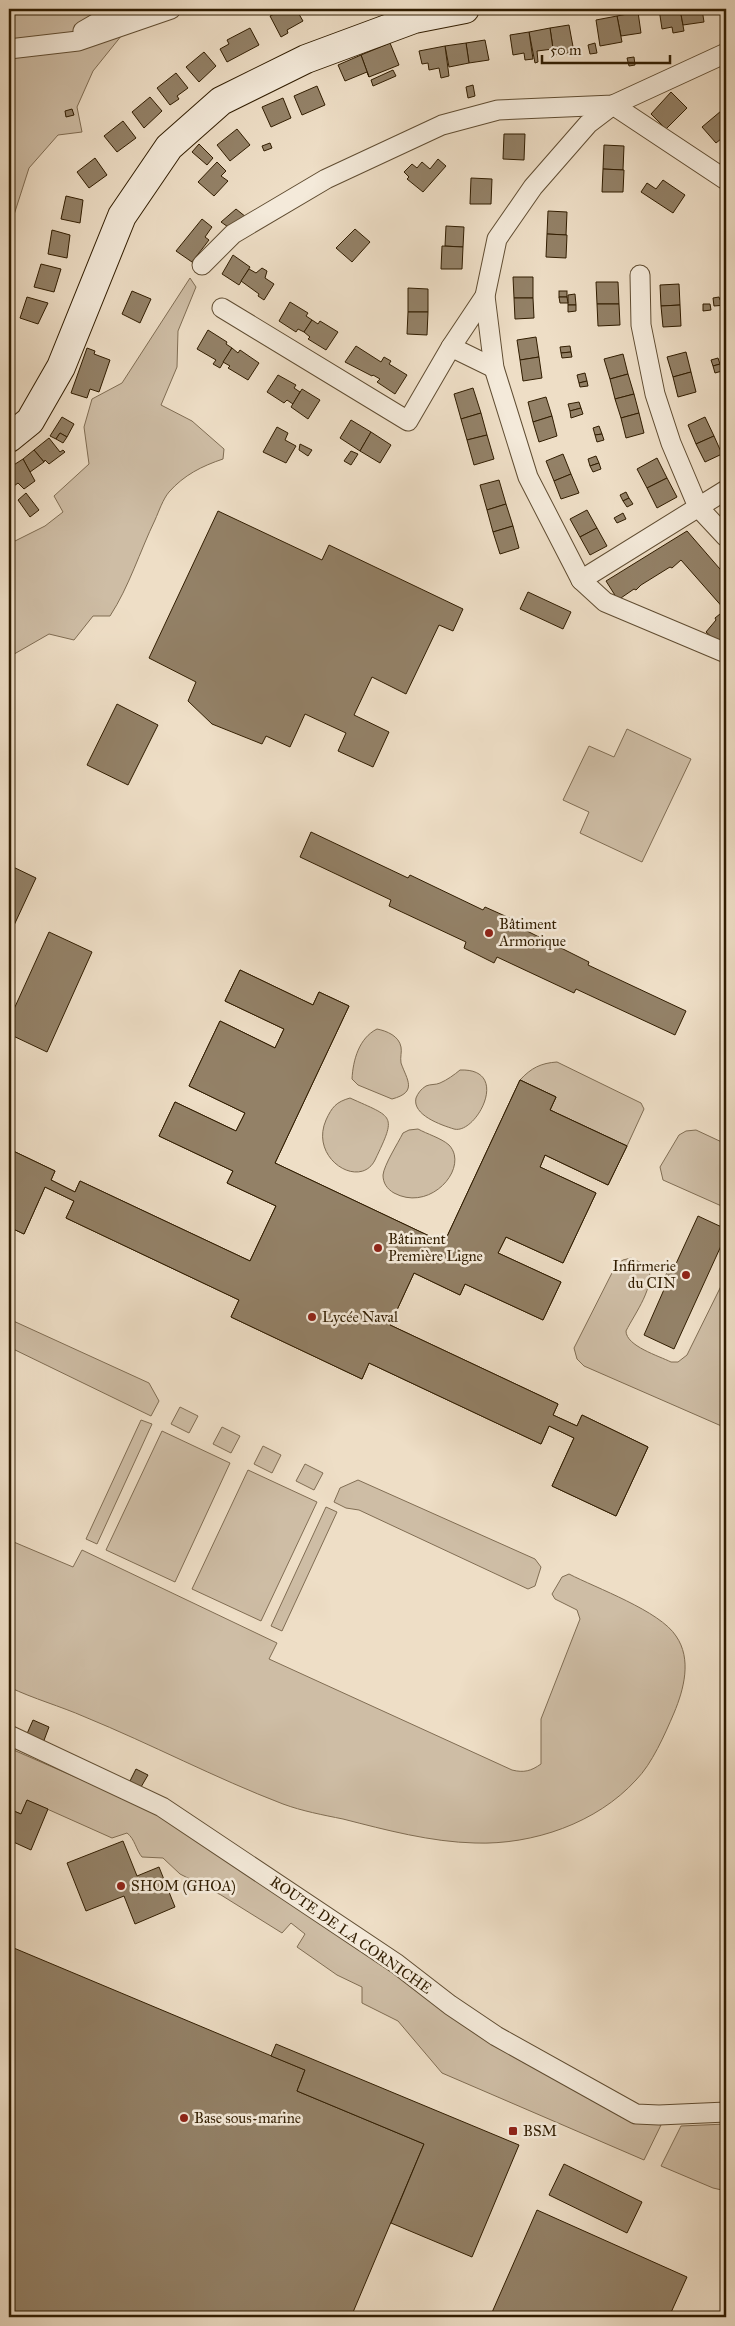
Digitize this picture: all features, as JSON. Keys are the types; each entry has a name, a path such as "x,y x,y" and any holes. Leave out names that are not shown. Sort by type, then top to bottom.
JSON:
{"street":[{"path":"78,42 82,32 121,9"},
{"path":"9,49 78,42 171,9"},
{"path":"9,438 30,421 61,367 122,216 169,147 221,101 306,59 412,14 464,9"},
{"path":"726,53 612,105 588,124 533,187 496,239 485,296 494,368 528,477 581,580 605,602 726,653"},
{"path":"202,265 233,234 318,183 442,125 498,110 612,105 726,180"},
{"path":"640,275 641,325 655,394 671,443 698,507 726,536"},
{"path":"222,308 408,421 451,347 485,296"},
{"path":"451,347 494,368"},
{"path":"581,580 726,490"},
{"name":"ROUTE DE LA CORNICHE","path":"9,1736 162,1807 397,1964 450,2005 496,2036 636,2114 659,2115 726,2112"}],"shaded area":[{"path":"9,9 180,9 126,30 93,71 77,107 82,132 58,135 29,168 12,221 9,272"},
{"path":"190,278 196,287 178,331 177,367 161,405 192,421 224,449 223,459 187,476 167,495 129,581 110,616 93,616 74,640 49,634 9,657 9,544 45,526 63,512 54,496 89,464 84,427 92,399 122,383"},
{"path":"627,729 691,759 642,862 580,833 589,812 563,800 589,746 614,757"},
{"path":"377,1029 392,1035 398,1040 401,1047 401,1063 408,1080 408,1089 405,1093 392,1099 358,1085 352,1079 354,1064 361,1044"},
{"path":"557,1062 641,1103 644,1109 627,1146 550,1110 556,1097 520,1080 537,1067"},
{"path":"460,1070 476,1072 484,1079 487,1089 485,1101 472,1122 463,1128 454,1129 435,1122 423,1114 418,1109 416,1098 426,1086 443,1082"},
{"path":"350,1098 383,1114 387,1119 388,1125 387,1134 375,1160 368,1168 359,1172 348,1171 338,1166 330,1158 324,1147 323,1134 326,1120 338,1103"},
{"path":"418,1129 449,1145 454,1154 454,1165 451,1175 443,1185 421,1197 408,1198 389,1190 383,1175 388,1160 403,1133"},
{"path":"696,1130 726,1144 726,1208 663,1180 660,1167 679,1135 686,1131"},
{"path":"631,1258 648,1266 650,1274 647,1291 626,1331 627,1336 637,1346 671,1362 678,1362 687,1355 726,1276 726,1428 584,1366 577,1359 574,1348 616,1265 623,1260"},
{"path":"9,1319 149,1383 159,1401 151,1416 9,1347"},
{"path":"180,1407 198,1416 189,1433 171,1424"},
{"path":"141,1420 152,1424 97,1544 86,1539"},
{"path":"222,1427 240,1436 231,1453 213,1444"},
{"path":"162,1431 230,1463 175,1582 106,1550"},
{"path":"263,1446 281,1455 272,1473 254,1464"},
{"path":"305,1464 323,1473 314,1490 296,1481"},
{"path":"248,1470 317,1502 261,1621 192,1589"},
{"path":"358,1480 535,1559 541,1567 535,1586 528,1589 359,1510 346,1508 334,1502 340,1488"},
{"path":"326,1507 337,1512 282,1631 271,1626"},
{"path":"9,1540 73,1567 82,1550 277,1643 269,1659 512,1770 527,1771 541,1764 541,1719 580,1619 577,1610 555,1599 552,1594 562,1577 569,1574 611,1593 642,1609 668,1627 676,1636 684,1654 685,1674 683,1684 678,1704 653,1757 636,1780 603,1808 563,1828 519,1840 475,1843 409,1835 313,1813 283,1804 110,1727 9,1687"},
{"path":"9,1748 171,1819 630,2118 661,2125 644,2160 442,2073 398,2021 362,2003 362,1987 337,1975 297,1947 305,1934 291,1923 282,1933 221,1895 180,1874 163,1858 142,1857 132,1838 127,1833 112,1838 27,1800 21,1814 9,1809"},
{"path":"726,2124 726,2191 713,2188 661,2166 681,2126"}],"building":[{"path":"284,9 296,9 303,21 287,30 288,33 281,37 270,16"},
{"path":"340,9 355,9 343,14"},
{"path":"659,9 680,9 684,31 673,33 672,27 662,29"},
{"path":"680,9 702,9 704,22 683,25"},
{"path":"638,12 641,33 621,36 617,16"},
{"path":"617,16 622,42 600,46 596,20"},
{"path":"569,25 574,52 554,55 550,28"},
{"path":"250,28 259,45 227,62 220,49 229,44 227,40"},
{"path":"550,28 553,49 537,51 538,62 535,63 529,32"},
{"path":"529,32 533,59 525,60 524,53 513,55 510,35"},
{"path":"485,40 489,60 469,63 466,43"},
{"path":"390,43 399,65 369,77 361,55"},
{"path":"466,43 469,63 449,67 445,46"},
{"path":"595,43 597,53 590,54 588,45"},
{"path":"445,46 449,76 441,78 439,68 429,70 428,63 422,64 419,51"},
{"path":"204,52 216,66 199,82 186,67"},
{"path":"361,55 369,77 367,72 345,81 338,65"},
{"path":"634,57 635,65 629,66 627,58"},
{"path":"393,70 396,76 373,86 371,80"},
{"path":"176,73 188,88 177,96 179,99 170,105 157,88"},
{"path":"473,85 475,96 468,98 466,87"},
{"path":"317,86 325,105 302,115 294,96"},
{"path":"671,92 687,108 666,129 651,114"},
{"path":"150,97 162,111 144,128 132,112"},
{"path":"283,98 291,118 271,127 262,107"},
{"path":"72,109 74,115 66,117 65,111"},
{"path":"721,111 726,117 726,135 716,143 702,127"},
{"path":"123,121 136,138 117,152 104,136"},
{"path":"237,129 250,145 230,161 217,145"},
{"path":"504,134 525,134 524,160 503,159"},
{"path":"270,143 272,148 264,151 262,146"},
{"path":"199,144 213,158 207,165 192,152"},
{"path":"604,145 624,146 623,170 603,169"},
{"path":"95,158 107,175 89,188 77,172"},
{"path":"438,159 446,166 423,192 407,179 409,177 404,172 412,164 417,168 422,162 430,169"},
{"path":"217,162 226,171 221,176 228,181 214,196 198,182"},
{"path":"603,169 624,170 623,192 602,192"},
{"path":"471,178 492,179 491,204 470,204"},
{"path":"663,180 685,195 673,213 641,192 647,183 656,189"},
{"path":"66,196 83,200 80,223 61,219"},
{"path":"236,209 246,217 231,229 221,222"},
{"path":"548,211 567,212 566,235 547,234"},
{"path":"202,219 212,227 205,237 209,240 192,262 176,251"},
{"path":"446,226 464,227 463,247 445,246"},
{"path":"355,229 370,242 352,262 336,248"},
{"path":"52,230 70,235 67,258 48,254"},
{"path":"547,234 567,235 566,258 546,257"},
{"path":"442,246 463,247 462,269 441,269"},
{"path":"233,255 250,267 239,285 222,274"},
{"path":"41,264 61,269 54,292 34,287"},
{"path":"262,268 267,271 265,278 274,284 264,300 241,281 249,269 256,273"},
{"path":"513,277 533,277 533,298 514,298"},
{"path":"596,282 618,282 619,304 597,304"},
{"path":"679,284 680,305 661,306 660,285"},
{"path":"408,288 428,289 428,312 408,312"},
{"path":"132,291 151,299 140,323 122,314"},
{"path":"559,291 567,291 567,297 559,297"},
{"path":"575,294 576,305 568,305 568,295"},
{"path":"27,297 48,303 38,324 20,318"},
{"path":"559,297 567,297 568,303 560,303"},
{"path":"719,297 720,300 726,299 726,305 714,306 713,298"},
{"path":"514,298 533,298 534,318 515,319"},
{"path":"290,302 308,313 306,316 312,320 304,332 298,329 296,332 279,321"},
{"path":"597,304 619,304 620,325 598,326"},
{"path":"703,304 710,304 711,310 703,311"},
{"path":"568,305 576,305 576,311 568,312"},
{"path":"680,305 681,326 663,327 661,306"},
{"path":"408,312 428,312 427,335 407,334"},
{"path":"312,320 318,324 320,321 338,332 326,350 308,339 310,337 304,332"},
{"path":"208,330 227,342 226,344 232,348 220,368 213,364 216,360 197,349"},
{"path":"536,337 539,357 520,360 517,340"},
{"path":"356,346 381,362 384,357 391,361 389,364 407,375 395,394 377,382 380,379 345,362"},
{"path":"570,346 571,352 561,353 560,347"},
{"path":"87,348 95,351 94,354 110,360 99,392 90,389 87,398 71,393"},
{"path":"232,348 238,353 240,350 259,363 248,380 228,368 230,366 223,362"},
{"path":"571,352 572,357 562,358 561,353"},
{"path":"686,352 691,372 673,377 667,357"},
{"path":"623,354 628,374 610,379 604,359"},
{"path":"539,357 542,378 523,381 520,360"},
{"path":"718,358 720,364 713,366 711,360"},
{"path":"720,364 722,371 715,373 713,366"},
{"path":"691,372 696,392 678,397 673,377"},
{"path":"585,373 587,381 579,383 577,375"},
{"path":"628,374 634,394 615,399 610,379"},
{"path":"278,375 296,385 294,388 300,392 293,404 287,400 284,403 267,392"},
{"path":"587,381 588,386 580,387 579,383"},
{"path":"473,388 481,413 461,419 454,394"},
{"path":"302,389 320,400 308,419 291,407"},
{"path":"634,394 639,413 621,418 615,399"},
{"path":"546,397 552,416 533,422 528,402"},
{"path":"579,402 581,408 570,411 568,404"},
{"path":"581,408 583,414 571,418 570,411"},
{"path":"481,413 487,435 467,440 461,419"},
{"path":"639,413 644,433 626,438 621,418"},
{"path":"552,416 557,436 539,442 533,422"},
{"path":"62,417 74,424 67,437 60,433 56,439 50,436"},
{"path":"705,417 714,436 696,444 688,425"},
{"path":"351,420 371,432 360,451 340,438"},
{"path":"599,426 602,434 595,435 593,428"},
{"path":"277,427 288,433 285,440 296,446 286,463 263,452"},
{"path":"371,432 391,445 380,463 360,451"},
{"path":"60,433 67,437 63,443 56,439"},
{"path":"602,434 604,440 597,442 595,435"},
{"path":"487,435 494,459 474,465 467,440"},
{"path":"714,436 722,454 705,462 696,444"},
{"path":"49,438 60,452 63,450 65,452 49,464 45,460 44,462 34,450"},
{"path":"300,444 312,450 308,456 299,450"},
{"path":"34,450 44,462 30,472 23,459"},
{"path":"351,451 358,454 351,465 344,461"},
{"path":"563,454 571,474 554,481 546,461"},
{"path":"596,456 599,463 590,466 588,459"},
{"path":"657,458 667,478 647,488 637,469"},
{"path":"23,459 35,481 24,489 18,483 10,489 9,468"},
{"path":"599,463 601,469 593,472 590,466"},
{"path":"571,474 579,493 561,499 554,481"},
{"path":"667,478 677,497 657,508 647,488"},
{"path":"499,480 506,504 487,510 480,485"},
{"path":"626,492 629,498 623,501 620,495"},
{"path":"26,493 39,510 30,517 18,500"},
{"path":"629,498 633,504 627,507 623,501"},
{"path":"506,504 513,526 493,532 487,510"},
{"path":"587,510 597,528 580,537 570,519"},
{"path":"218,511 322,560 329,545 463,609 453,631 439,625 406,694 372,677 354,715 389,732 373,767 338,751 346,733 305,714 290,747 266,736 262,744 212,724 188,701 196,682 149,658"},
{"path":"623,513 626,519 617,523 614,518"},
{"path":"513,526 519,548 500,554 493,532"},
{"path":"597,528 607,546 590,555 580,537"},
{"path":"687,531 726,576 726,642 722,646 706,632 716,620 715,618 725,610 681,560 672,568 670,567 618,600 606,581"},
{"path":"528,592 571,612 563,629 520,609"},
{"path":"117,704 158,725 128,785 87,765"},
{"name":"Bâtiment Armorique","path":"311,832 408,878 410,875 483,910 485,907 514,920 513,924 589,962 588,965 686,1011 675,1035 576,989 574,993 497,957 494,963 464,948 466,942 389,906 391,900 300,857"},
{"path":"9,865 36,878 9,936"},
{"path":"49,932 92,952 47,1052 9,1034 9,1020"},
{"name":"Bâtiment Première Ligne","path":"240,970 313,1005 319,992 349,1006 275,1163 444,1243 520,1080 556,1097 550,1110 627,1146 608,1185 545,1155 540,1167 596,1193 563,1263 506,1237 498,1253 561,1282 543,1320 465,1284 460,1295 414,1273 390,1325 558,1404 553,1415 577,1426 582,1415 648,1447 616,1516 552,1486 574,1438 549,1426 541,1444 369,1363 362,1379 231,1317 239,1300 66,1218 74,1201 45,1187 24,1234 9,1227 9,1199 12,1201 19,1185 9,1180 9,1149 55,1171 51,1180 75,1192 80,1181 250,1261 276,1206 227,1183 233,1171 159,1136 175,1102 236,1131 245,1113 189,1086 220,1021 275,1048 284,1029 225,1001","holes":["600,1450 617,1459 609,1477 592,1468"]},
{"name":"Bâtiment Première Ligne","path":"240,970 313,1005 319,992 349,1006 275,1163 444,1243 520,1080 556,1097 550,1110 627,1146 608,1185 545,1155 540,1167 596,1193 563,1263 506,1237 498,1253 561,1282 543,1320 465,1284 460,1295 414,1273 390,1325 558,1404 553,1415 577,1426 582,1415 648,1447 616,1516 552,1486 574,1438 549,1426 541,1444 369,1363 362,1379 231,1317 239,1300 66,1218 74,1201 45,1187 24,1234 9,1227 9,1149 55,1171 51,1180 75,1192 80,1181 250,1261 276,1206 227,1183 233,1171 159,1136 175,1102 236,1131 245,1113 189,1086 220,1021 275,1048 284,1029 225,1001"},
{"name":"Infirmerie du CIN","path":"698,1216 726,1229 726,1235 674,1349 644,1335 666,1285 662,1283 670,1266 674,1268"},
{"path":"33,1720 49,1727 43,1743 26,1736"},
{"path":"136,1769 148,1775 141,1787 130,1781"},
{"path":"27,1800 48,1809 31,1850 9,1840 9,1809 21,1814"},
{"name":"SHOM (GHOA)","path":"123,1841 137,1876 159,1867 175,1907 135,1924 124,1896 86,1911 67,1863"},
{"name":"Base sous-marine","path":"9,1946 305,2070 297,2091 424,2144 351,2317 9,2317"},
{"path":"276,2044 519,2145 472,2257 391,2223 424,2144 297,2091 305,2070 271,2056"},
{"path":"564,2164 642,2202 627,2233 549,2195"},
{"path":"537,2210 687,2277 669,2317 490,2317"}],"place":[{"name":"Bâtiment Armorique","path":"489,933"},
{"name":"Bâtiment Première Ligne","path":"378,1248"},
{"name":"Infirmerie du CIN","path":"686,1275"},
{"name":"Lycée Naval","path":"312,1317"},
{"name":"SHOM (GHOA)","path":"121,1886"},
{"name":"Base sous-marine","path":"184,2118"},
{"name":"BSM","path":"513,2131"}]}
